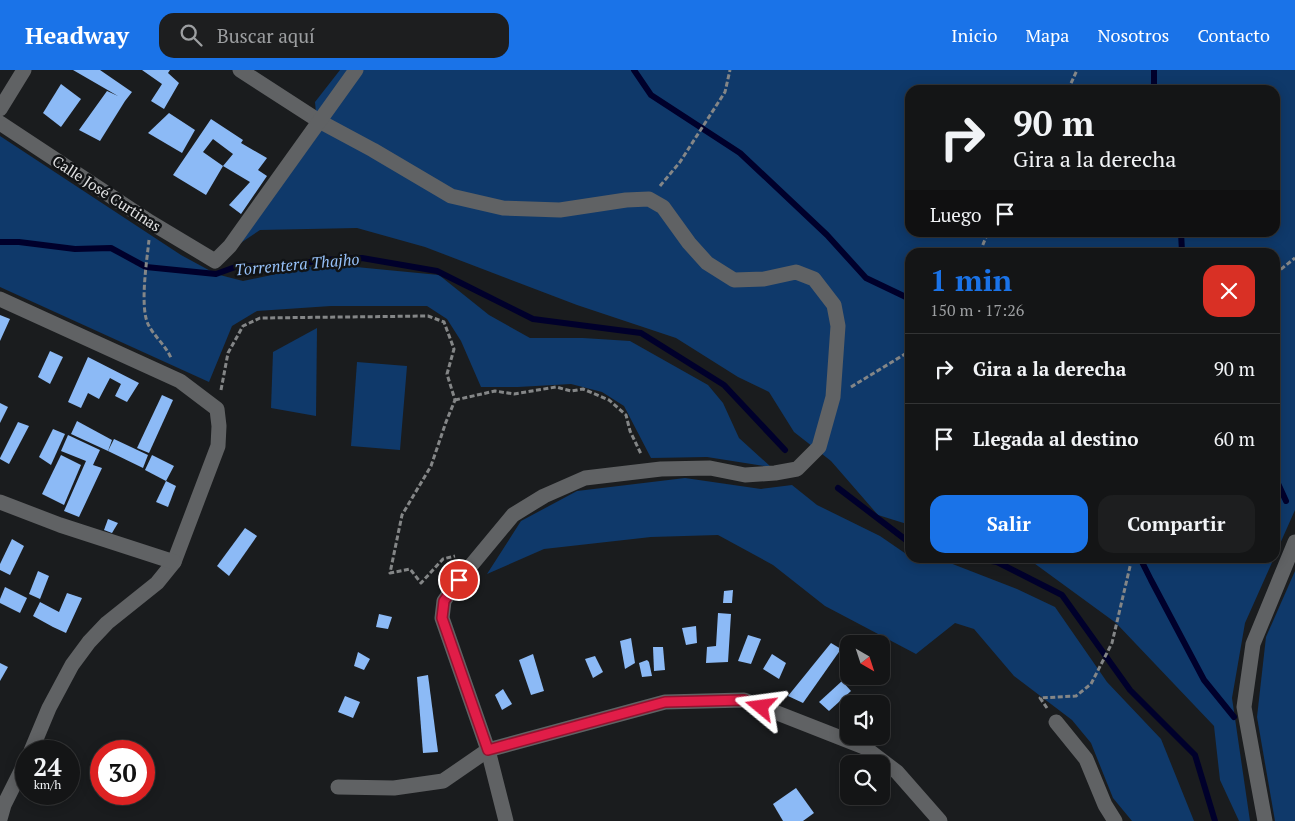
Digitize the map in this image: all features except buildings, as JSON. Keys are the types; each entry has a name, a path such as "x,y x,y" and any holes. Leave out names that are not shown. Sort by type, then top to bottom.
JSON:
{"street":[{"path":"240,70 319,121 451,196 502,208 560,210 626,200 649,199 663,208 689,243 707,263 734,280 764,279 796,272 814,279 834,305 838,326 833,397 819,447 797,469 745,475 710,468 662,469 585,478 544,496 513,515 444,601 442,618 488,750 506,821"},
{"path":"319,121 356,70"},
{"path":"0,109 21,71"},
{"name":"Calle José Curtinas","path":"0,123 150,222 215,262 230,246 319,121"},
{"path":"0,299 180,380 217,409 219,426 218,446 174,562 157,583 107,623 89,642 72,665 36,740"},
{"path":"0,502 60,525 174,562"},
{"path":"1265,821 1244,707 1253,644 1295,542"},
{"path":"338,787 394,788 443,781 488,750 665,702 744,700 864,747 897,772 940,821"},
{"path":"1056,722 1086,759 1105,805 1115,821"},
{"path":"0,819 4,805 15,783"}],"path":[{"path":"649,199 680,162 725,92 730,70"},
{"path":"1070,85 1077,70"},
{"path":"150,222 143,301 147,324 168,352 180,380"},
{"path":"1280,270 1295,258"},
{"path":"217,409 228,354 243,326 260,318 428,316 444,322 454,349 447,374 455,400 431,466 402,515 390,573 410,569 422,583 443,560 459,555 474,562"},
{"path":"833,397 905,354"},
{"path":"455,400 495,391 514,394 556,387 570,391 583,389 609,400 626,415 630,431 649,470"},
{"path":"1056,722 1040,698 1076,696 1091,684 1112,643 1131,563"}],"shaded area":[{"path":"340,70 1295,70 1295,510 1280,544 1280,248 905,248 905,523 878,515 831,461 794,432 769,392 738,377 676,338 577,305 425,247 357,228 260,230 236,246 318,135 315,102"},
{"path":"0,136 181,255 216,274 243,281 314,266 356,267 439,275 489,315 530,338 583,338 630,341 708,385 723,403 739,438 771,467 707,457 651,458 624,406 602,392 571,384 481,387 461,341 447,319 427,306 331,306 257,311 232,326 209,382 0,287"},
{"path":"317,328 316,416 271,408 273,352"},
{"path":"357,362 407,366 400,450 351,446"},
{"path":"685,478 761,489 792,485 817,505 880,536 905,553 905,563 950,563 1017,589 1055,607 1107,682 1161,739 1194,821 1132,821 1113,798 1091,743 1072,720 1014,676 974,629 955,623 916,654 890,640 890,635 880,635 825,606 773,565 718,535 651,537 544,549 487,574 521,521 577,491"},
{"path":"1034,563 1272,563 1245,623 1232,698 1250,821 1239,821 1220,780 1214,726 1116,623"},
{"path":"1295,571 1295,821 1275,821 1257,717 1266,637"}],"waterway":[{"path":"634,70 651,95 740,153 827,235 866,278 905,297"},
{"path":"1154,70 1154,85"},
{"path":"1181,237 1182,248"},
{"name":"Torrentera Thajho","path":"0,242 19,242 75,249 111,248 146,267 216,274 238,266 276,267 323,260 362,258 437,271 533,319 641,333 724,385 785,450"},
{"name":"Torrentera Thajho","path":"838,488 905,539"},
{"path":"1280,488 1286,501"},
{"name":"Torrentera Thajho","path":"999,563 1062,595 1130,690 1195,755 1215,821"},
{"path":"1142,563 1204,680 1234,717"}],"route":[{"path":"459,580 444,601 442,618 488,750 665,702 744,700 761,707"}]}
